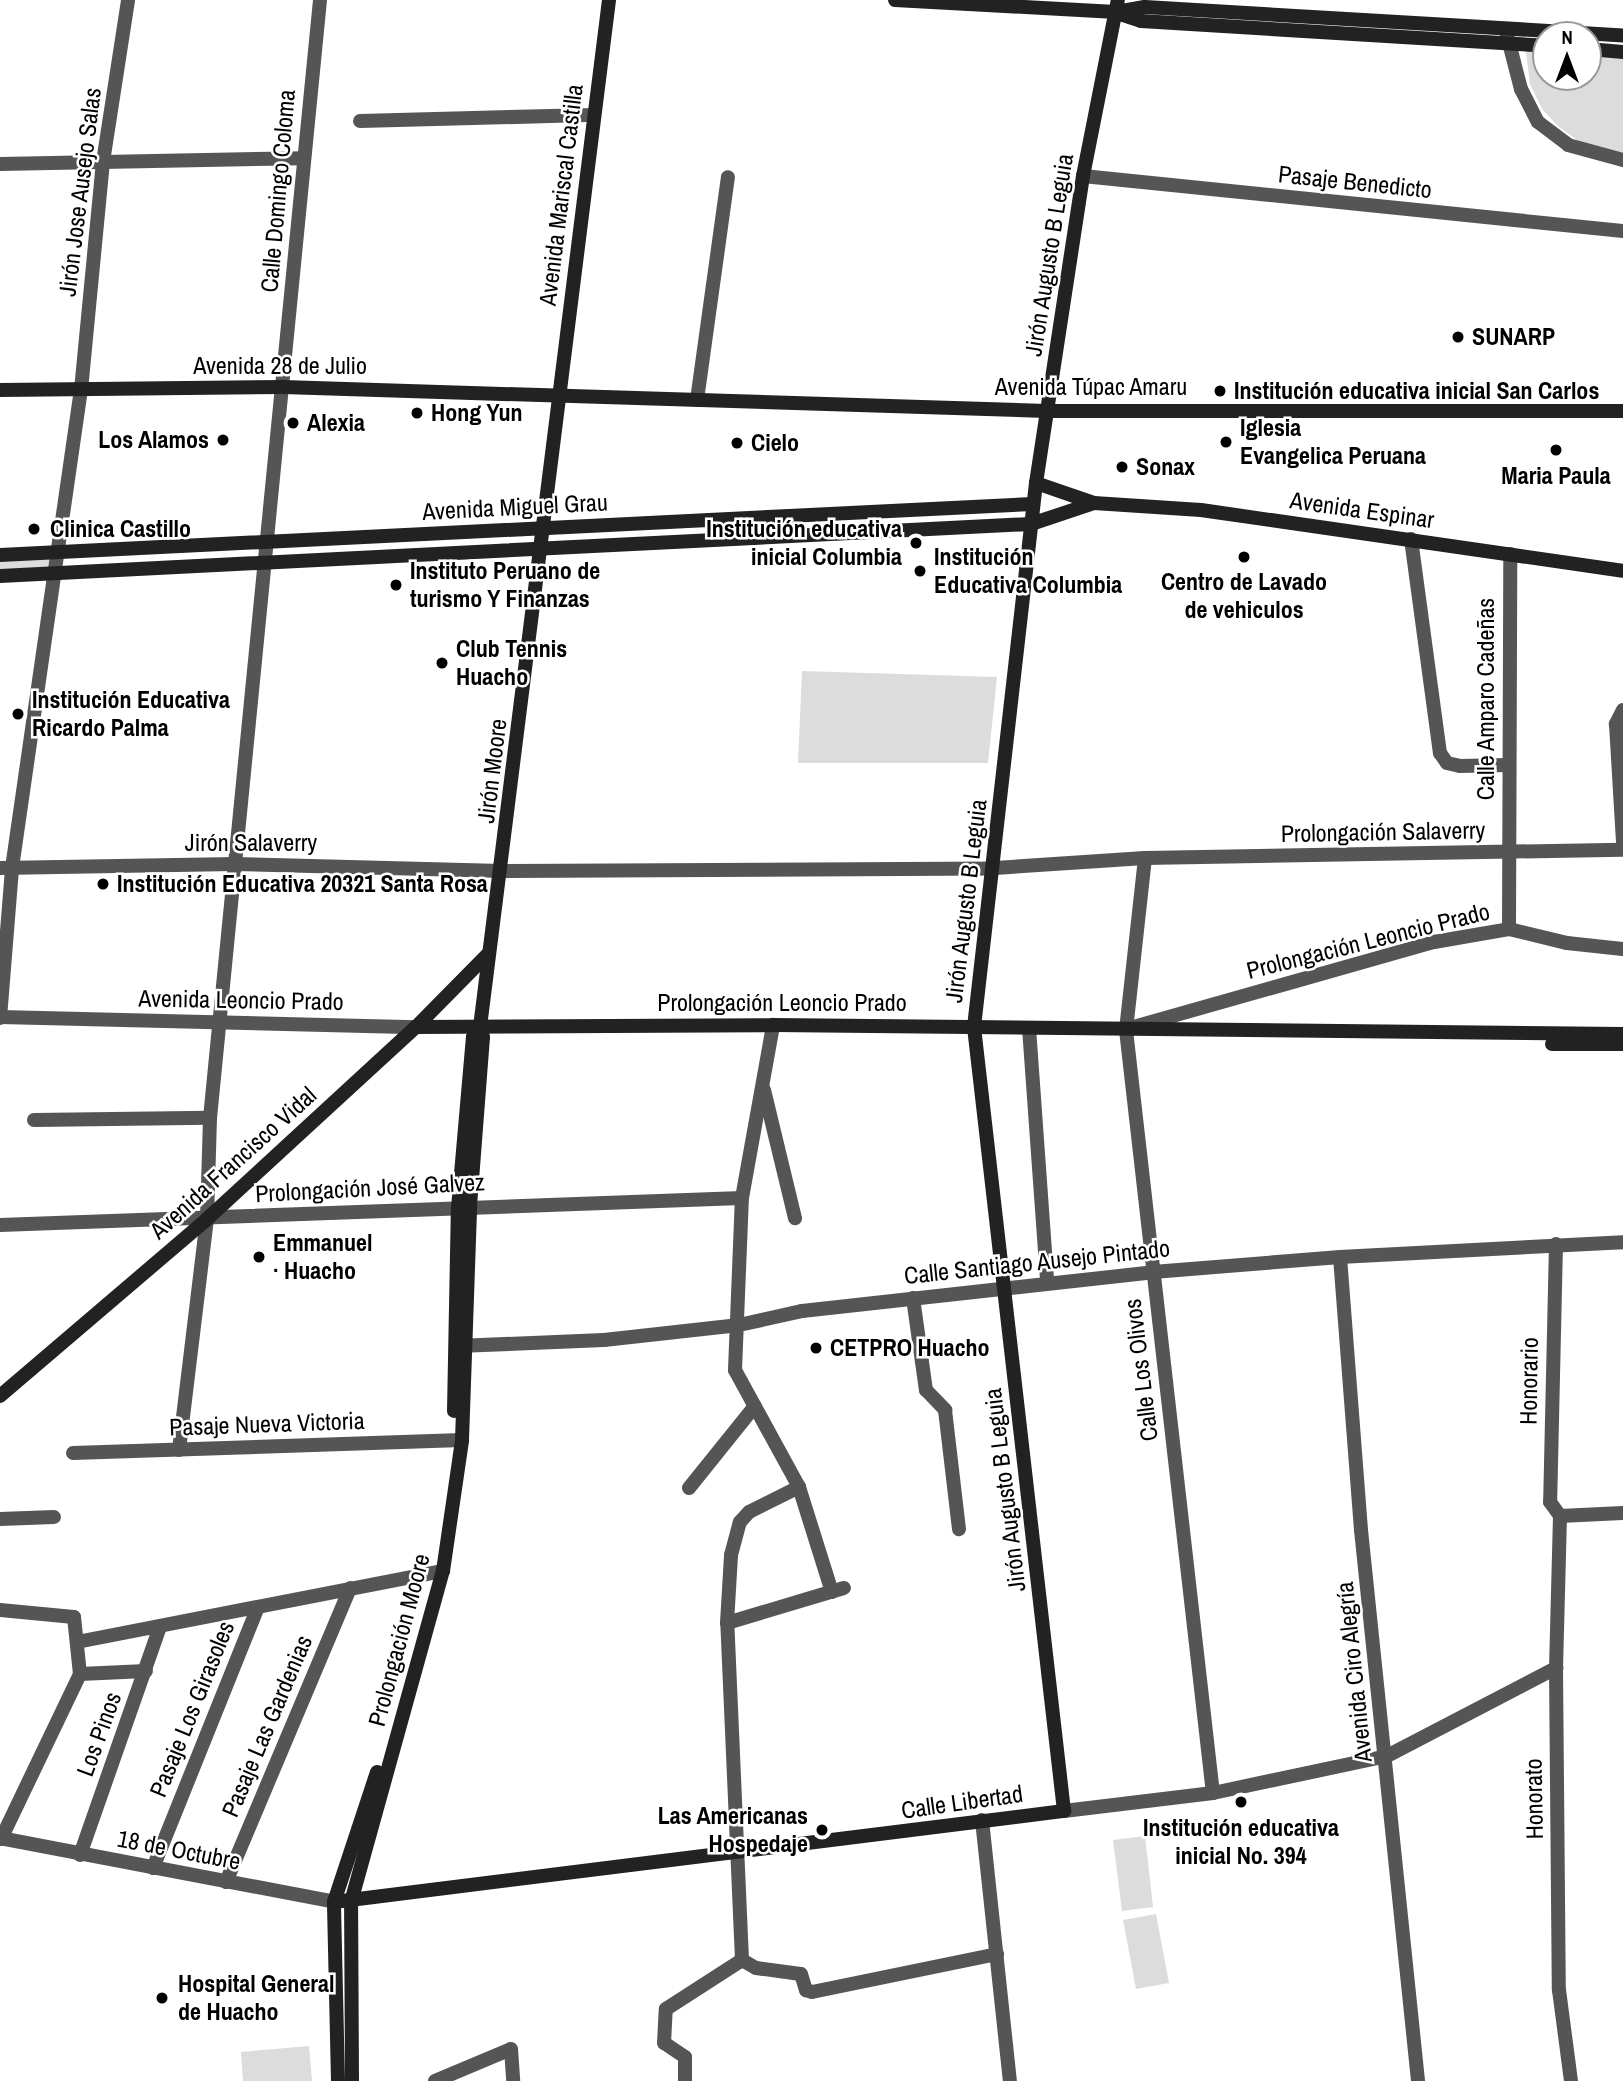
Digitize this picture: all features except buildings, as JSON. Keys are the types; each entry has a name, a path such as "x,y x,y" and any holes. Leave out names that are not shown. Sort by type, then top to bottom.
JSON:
{"street":[{"name":"Jirón Jose Ausejo Salas","path":"0,1017 6,868 81,390 103,162 128,0"},
{"name":"Calle Domingo Coloma","path":"179,1450 206,1219 210,1118 320,0"},
{"name":"Avenida Mariscal Castilla","path":"559,395 609,0"},
{"path":"895,0 1145,7 1507,36 1623,35"},
{"name":"Jirón Augusto B Leguia","path":"1064,1811 974,1027 995,868 1033,504 1083,176 1117,6"},
{"path":"1507,36 1532,42"},
{"path":"1507,36 1521,89 1538,122 1568,145 1623,160"},
{"path":"1602,50 1623,52"},
{"path":"360,121 594,115"},
{"path":"0,164 303,158"},
{"name":"Pasaje Benedicto","path":"1083,176 1623,230"},
{"path":"697,400 728,177"},
{"name":"Avenida 28 de Julio","path":"0,390 283,387 559,395"},
{"name":"Avenida Túpac Amaru","path":"559,395 1047,411 1623,411"},
{"name":"Jirón Moore","path":"464,1207 483,1037 480,1027 488,954 502,871 544,548 559,395"},
{"name":"Avenida Espinar","path":"1036,483 1094,503 1201,510 1623,571"},
{"name":"Avenida Espinar","path":"1031,524 1094,503"},
{"name":"Avenida Miguel Grau","path":"0,555 1033,504"},
{"name":"Avenida Miguel Grau","path":"0,576 1031,524"},
{"path":"1411,539 1440,753 1447,763 1460,766 1507,765"},
{"name":"Calle Amparo Cadeñas","path":"1509,929 1507,765 1510,554"},
{"path":"1619,717 1623,843"},
{"name":"Prolongación Salaverry","path":"995,868 1144,859 1623,849"},
{"name":"Calle Los Olivos","path":"1144,859 1126,1030 1213,1793"},
{"name":"Jirón Salaverry","path":"6,868 235,864 502,871 995,868"},
{"name":"Prolongación Leoncio Prado","path":"1126,1030 1434,942 1509,929 1567,943 1623,949"},
{"name":"Avenida Francisco Vidal","path":"0,1396 206,1219 416,1027 488,954"},
{"name":"Avenida Leoncio Prado","path":"0,1017 480,1027"},
{"path":"727,1623 838,1590 799,1487 735,1370 739,1325 742,1198 773,1025"},
{"name":"Prolongación Leoncio Prado","path":"480,1027 773,1025 1623,1034"},
{"path":"1029,1028 1047,1282"},
{"name":"Prolongación Leoncio Prado","path":"1126,1030 1157,1041 1623,1044"},
{"path":"763,1086 795,1218"},
{"path":"34,1120 210,1118"},
{"name":"Prolongación José Galvez","path":"0,1225 742,1198"},
{"name":"Prolongación Moore","path":"352,2081 351,1902 438,1572 457,1440 463,1345 464,1207"},
{"name":"Calle Santiago Ausejo Pintado","path":"463,1345 604,1340 739,1325 802,1311 1004,1286 1153,1272 1340,1257 1623,1242"},
{"name":"Honorario","path":"1556,1244 1550,1502 1560,1516"},
{"name":"Avenida Ciro Alegría","path":"1340,1257 1361,1530 1387,1756 1418,2081"},
{"path":"914,1298 926,1390 945,1410 960,1529"},
{"path":"688,1488 755,1406"},
{"name":"Pasaje Nueva Victoria","path":"73,1453 457,1440"},
{"path":"742,1960 734,1855 727,1623 731,1555 740,1522 749,1511 799,1487"},
{"path":"1560,1516 1623,1513"},
{"name":"Honorato","path":"1560,1516 1556,1668 1559,1990 1571,2081"},
{"path":"0,1519 54,1517"},
{"path":"77,1642 438,1572"},
{"name":"Prolongación Moore","path":"338,2081 334,1902 387,1742 438,1572"},
{"name":"Pasaje Las Gardenias","path":"226,1882 350,1588"},
{"name":"Pasaje Los Girasoles","path":"153,1868 258,1607"},
{"path":"0,1610 74,1617 80,1674 1,1838"},
{"name":"Los Pinos","path":"80,1855 160,1627"},
{"name":"Calle Libertad","path":"351,1902 734,1855 982,1820 1213,1793 1387,1756 1556,1668"},
{"path":"80,1674 146,1671"},
{"path":"982,1820 1010,2081"},
{"name":"18 de Octubre","path":"1,1838 334,1902 351,1902"},
{"path":"742,1960 756,1968 801,1974 806,1990 812,1992 997,1954"},
{"path":"685,2081 685,2057 664,2043 667,2007 742,1960"},
{"path":"435,2081 511,2049 513,2081"}],"shaded area":[{"path":"1526,52 1532,52 1532,88"},
{"path":"1602,58 1623,59 1623,153 1580,142 1559,127 1542,109 1533,91 1602,91"},
{"path":"50,556 49,571 0,573 0,559"},
{"path":"802,671 997,677 988,763 798,763"},
{"path":"1145,1836 1153,1907 1122,1911 1113,1840"},
{"path":"1156,1914 1169,1983 1136,1989 1123,1920"},
{"path":"309,2046 312,2081 243,2081 241,2052"}],"place":[{"name":"SUNARP","path":"1458,337"},
{"name":"Institución educativa inicial San Carlos","path":"1220,391"},
{"name":"Hong Yun","path":"417,413"},
{"name":"Alexia","path":"293,423"},
{"name":"Los Alamos","path":"223,440"},
{"name":"Iglesia Evangelica Peruana","path":"1226,442"},
{"name":"Cielo","path":"737,443"},
{"name":"Maria Paula","path":"1556,450"},
{"name":"Sonax","path":"1122,467"},
{"name":"Clinica Castillo","path":"34,529"},
{"name":"Institución educativa inicial Columbia","path":"916,543"},
{"name":"Centro de Lavado de vehiculos","path":"1244,557"},
{"name":"Institución Educativa Columbia","path":"920,571"},
{"name":"Instituto Peruano de turismo Y Finanzas","path":"396,585"},
{"name":"Club Tennis Huacho","path":"442,663"},
{"name":"Institución Educativa Ricardo Palma","path":"18,714"},
{"name":"Institución Educativa 20321 Santa Rosa","path":"103,884"},
{"name":"Emmanuel · Huacho","path":"259,1257"},
{"name":"CETPRO Huacho","path":"816,1348"},
{"name":"Institución educativa inicial No. 394","path":"1241,1802"},
{"name":"Las Americanas Hospedaje","path":"822,1830"},
{"name":"Hospital General de Huacho","path":"162,1998"}]}
